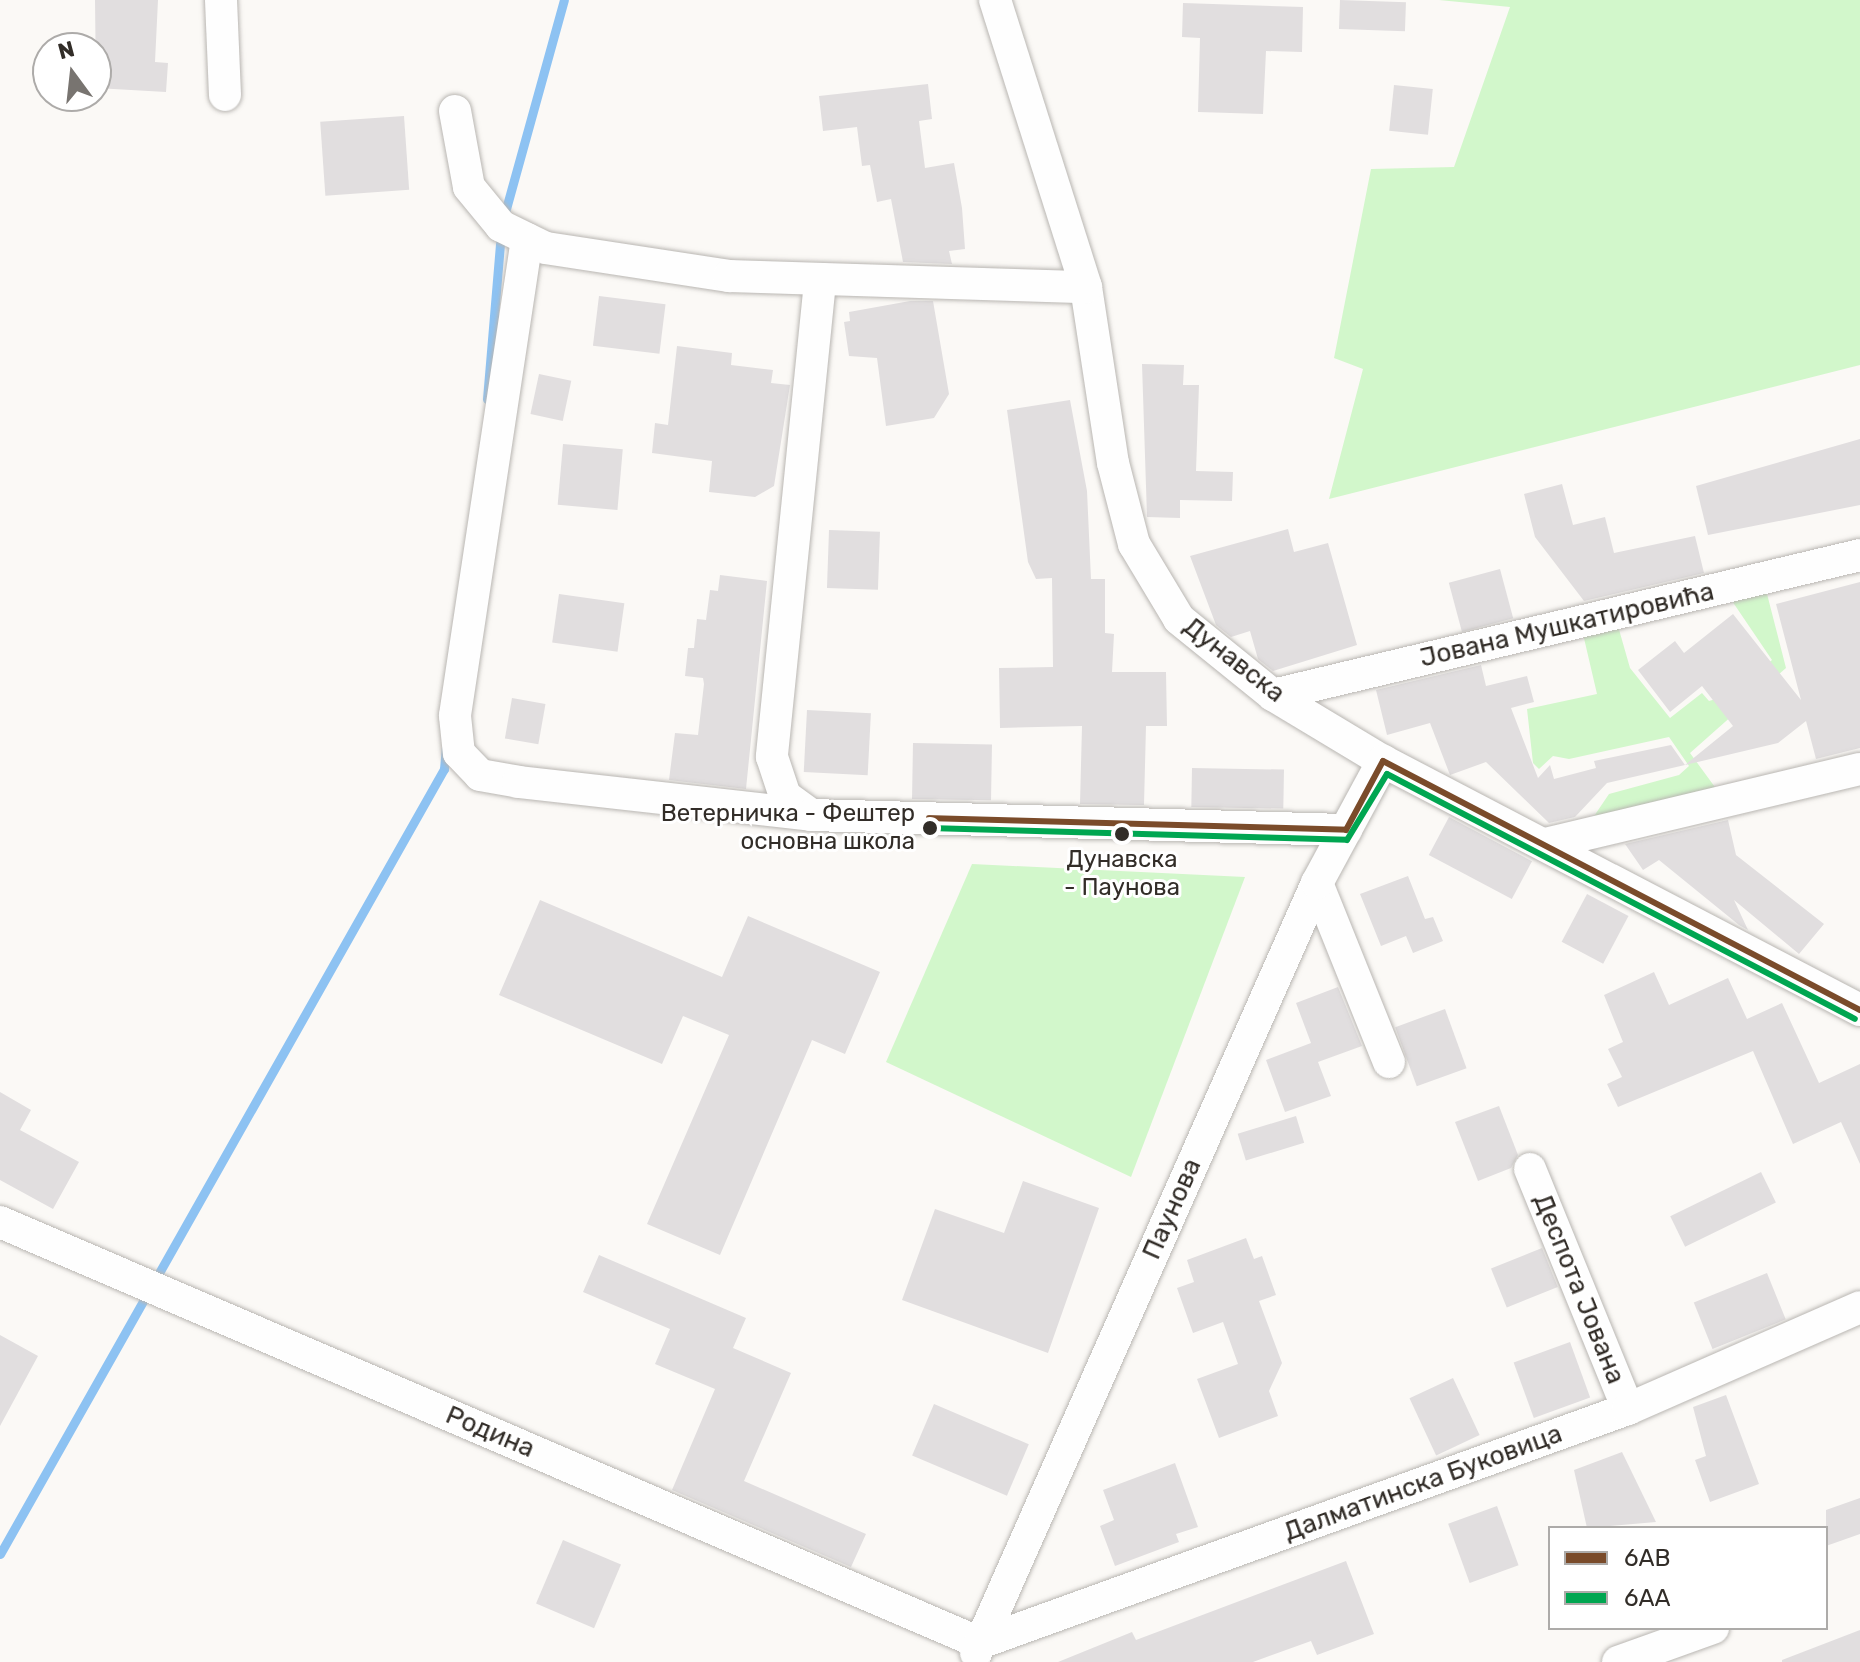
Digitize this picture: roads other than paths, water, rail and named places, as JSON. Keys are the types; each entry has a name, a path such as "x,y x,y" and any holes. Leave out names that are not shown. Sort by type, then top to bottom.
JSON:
{"street":[{"path":"221,0 225,95"},
{"name":"Дунавска","path":"995,0 1086,287 1113,463 1134,544 1179,619 1273,695 1383,761 1860,1010"},
{"path":"455,111 469,187 501,226 527,239 628,264 820,282 1086,287"},
{"path":"527,239 455,716 459,753 480,775 811,815 1346,830"},
{"path":"811,815 785,796 772,757 820,282"},
{"name":"Јована Мушкатировића","path":"1273,695 1860,555"},
{"name":"Паунова","path":"976,1652 1317,883 1383,761"},
{"path":"1545,844 1860,769"},
{"path":"1317,883 1389,1062"},
{"name":"Деспота Јована","path":"1530,1169 1628,1409"},
{"name":"Родина","path":"0,1222 976,1652"},
{"name":"Далматинска Буковица","path":"976,1652 1628,1409 1860,1307"},
{"path":"1618,1662 1707,1630"}],"waterway":[{"path":"504,216 564,0"},
{"path":"487,399 501,231"},
{"path":"0,1554 444,769 446,748"}],"place":[{"name":"Ветерничка - Фештер основна школа","path":"930,828"},
{"name":"Дунавска - Паунова","path":"1122,834"}]}
